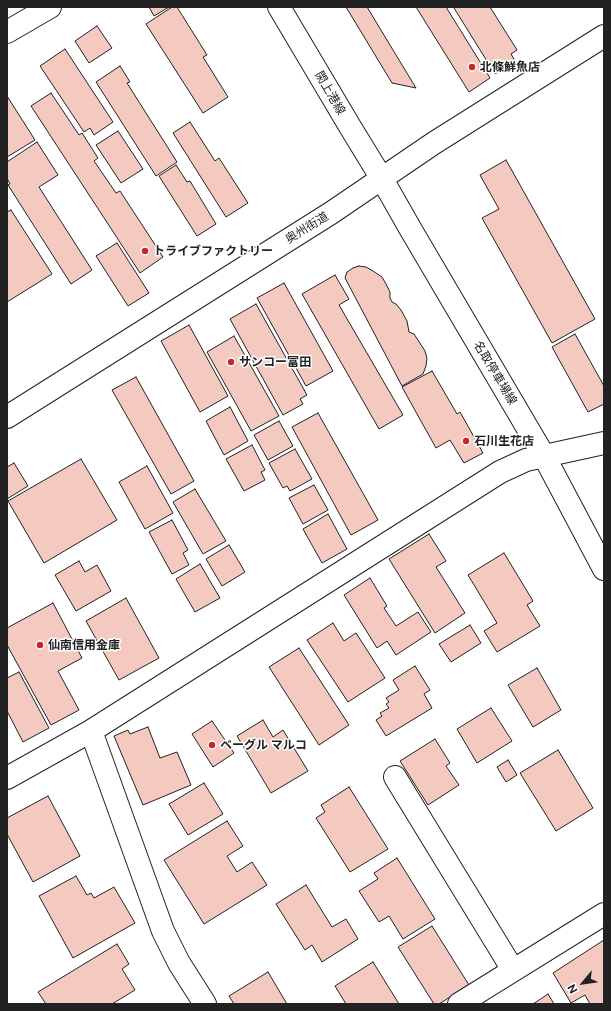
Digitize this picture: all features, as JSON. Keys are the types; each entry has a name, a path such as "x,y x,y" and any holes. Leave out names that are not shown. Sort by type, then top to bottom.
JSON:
{"street":[{"path":"7,32 50,7"},
{"name":"閖上港線","path":"279,7 382,179"},
{"name":"奥州街道","path":"7,417 332,213 434,143 604,36"},
{"name":"名取停車場線","path":"382,179 544,456 604,569"},
{"path":"7,778 91,731 500,472 526,460 604,443"},
{"path":"91,731 163,931 179,963 206,1004"},
{"path":"395,777 513,970"},
{"path":"459,1004 604,914"}],"building":[{"path":"149,7 169,7 154,16"},
{"path":"172,7 177,7 207,55 203,57 228,97 203,113 146,24"},
{"path":"346,7 367,7 416,88 392,83"},
{"path":"416,7 446,7 490,78 469,92"},
{"path":"490,7 517,50 511,54 515,61 495,74 454,8"},
{"path":"97,26 112,48 89,63 75,41"},
{"path":"65,49 113,122 94,135 90,128 84,132 40,66"},
{"path":"120,66 130,82 127,83 177,162 156,176 96,82"},
{"path":"51,93 79,135 82,133 98,158 94,161 116,193 120,191 163,257 140,273 31,106"},
{"path":"7,96 35,140 7,157"},
{"path":"190,122 215,161 219,158 248,203 226,217 173,133"},
{"path":"118,131 143,169 121,183 96,145"},
{"path":"37,142 58,175 39,187 92,270 71,284 8,185 10,184 7,178 7,162"},
{"path":"506,160 595,319 552,343 482,218 499,209 480,175"},
{"path":"176,165 187,182 190,181 216,224 197,236 159,176"},
{"path":"11,210 52,274 7,302 7,212"},
{"path":"117,243 149,293 128,306 96,256"},
{"path":"359,266 366,267 382,277 390,292 392,302 401,310 407,321 409,332 414,334 425,351 427,358 423,374 402,386 345,278 347,272"},
{"path":"335,275 349,299 339,305 403,415 379,429 302,294"},
{"path":"284,283 333,371 306,386 257,298"},
{"path":"256,304 307,395 300,399 303,404 283,415 230,319"},
{"path":"189,325 228,396 200,412 161,341"},
{"path":"575,334 604,386 604,404 588,412 552,347"},
{"path":"234,336 279,416 251,431 207,352"},
{"path":"432,371 457,414 460,412 483,453 464,463 450,440 436,448 402,387"},
{"path":"136,377 194,481 171,494 112,390"},
{"path":"230,407 248,441 224,455 206,421"},
{"path":"318,413 378,520 351,535 292,427"},
{"path":"279,421 293,446 268,460 254,435"},
{"path":"252,445 265,470 261,472 265,480 244,491 226,459"},
{"path":"295,449 312,479 290,491 287,486 283,488 269,463"},
{"path":"81,459 117,520 44,563 8,501"},
{"path":"14,463 28,486 7,499 7,467"},
{"path":"147,466 173,513 145,529 119,482"},
{"path":"314,485 328,510 303,524 289,498"},
{"path":"195,489 226,541 203,554 173,502"},
{"path":"328,514 347,549 322,563 303,529"},
{"path":"172,520 188,550 183,553 189,565 172,574 149,532"},
{"path":"429,534 446,561 436,567 465,613 435,633 389,559"},
{"path":"229,545 245,572 222,586 206,559"},
{"path":"504,553 533,601 527,605 540,626 497,652 484,631 497,623 468,575"},
{"path":"79,561 85,572 97,565 111,591 76,611 55,575"},
{"path":"200,564 220,598 195,612 176,579"},
{"path":"370,578 387,606 384,608 396,626 418,612 431,632 396,655 387,641 377,648 344,595"},
{"path":"126,598 159,658 119,680 86,621"},
{"path":"53,603 82,658 58,671 79,710 51,725 7,645 7,628"},
{"path":"333,623 344,641 356,633 385,678 348,702 307,640"},
{"path":"470,625 481,643 451,662 439,644"},
{"path":"299,648 349,725 319,745 269,667"},
{"path":"415,666 430,690 424,694 432,708 386,736 376,720 382,716 380,713 389,708 386,704 389,702 386,698 399,690 393,680"},
{"path":"537,668 561,710 533,727 508,685"},
{"path":"19,672 49,728 23,742 7,711 7,678"},
{"path":"491,708 512,741 477,763 457,729"},
{"path":"263,720 273,737 283,730 308,771 271,793 237,736"},
{"path":"212,721 234,753 213,767 192,734"},
{"path":"148,727 160,758 177,752 191,785 143,805 114,736 128,730 130,734"},
{"path":"435,739 450,763 446,766 459,785 428,805 400,761"},
{"path":"558,750 593,808 556,831 520,773"},
{"path":"508,760 517,775 506,782 497,767"},
{"path":"204,783 223,814 188,835 169,804"},
{"path":"349,787 388,849 350,872 316,818 325,812 321,805"},
{"path":"48,796 80,856 33,882 7,834 7,818"},
{"path":"227,821 243,846 227,856 237,872 252,862 267,885 204,924 164,860"},
{"path":"397,858 435,919 403,939 389,916 379,922 359,891 378,879 374,873"},
{"path":"76,876 87,895 91,893 94,898 114,887 135,923 73,958 39,896"},
{"path":"306,885 332,927 346,919 358,939 322,962 312,945 305,950 276,904"},
{"path":"432,926 469,985 439,1004 434,1004 398,947"},
{"path":"604,940 604,1004 590,1004 585,995 571,1003 553,973"},
{"path":"117,944 129,964 122,969 135,990 112,1004 46,1004 38,992"},
{"path":"373,962 399,1004 346,1004 335,986"},
{"path":"268,972 287,1004 234,1004 229,996"},
{"path":"548,994 554,1004 533,1004"}],"place":[{"name":"北條鮮魚店","path":"472,67"},
{"name":"トライブファクトリー","path":"145,251"},
{"name":"サンコー富田","path":"231,362"},
{"name":"石川生花店","path":"466,441"},
{"name":"仙南信用金庫","path":"40,645"},
{"name":"ベーグル マルコ","path":"212,745"}]}
